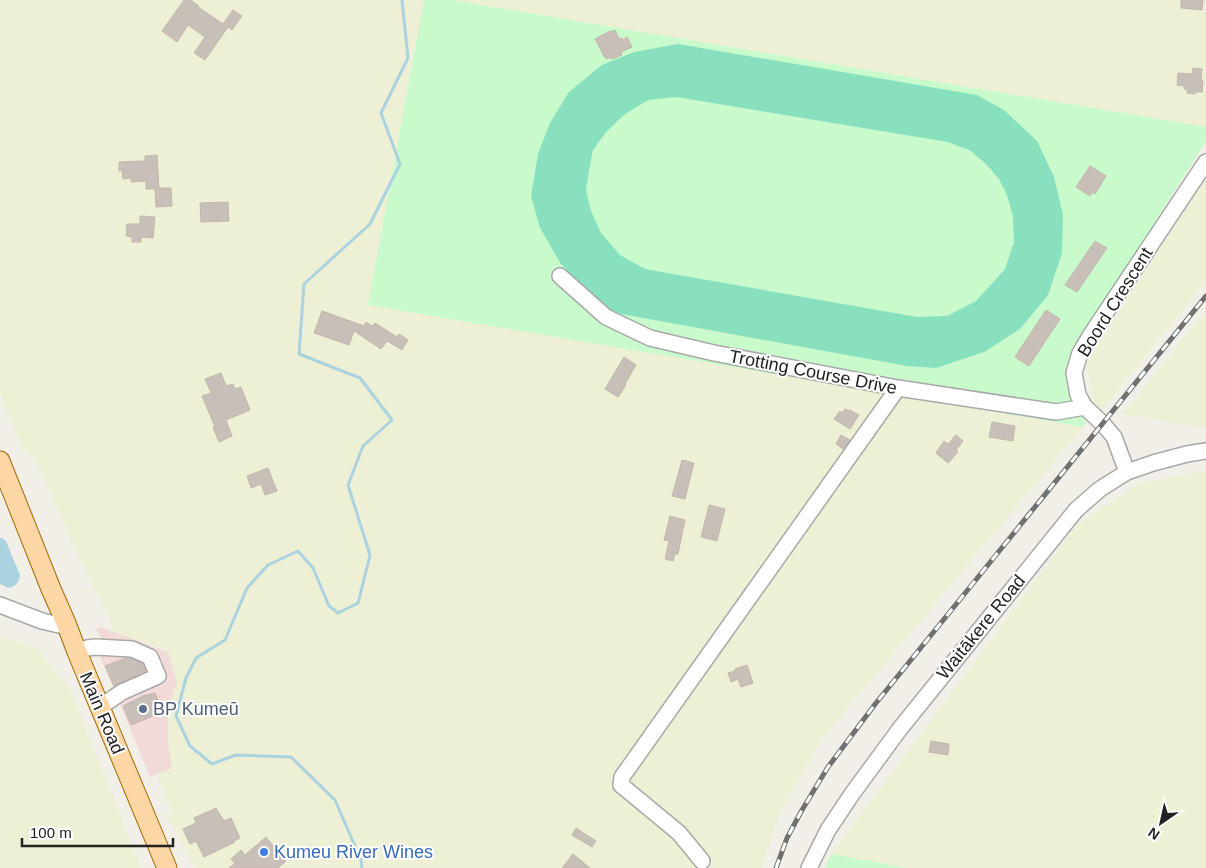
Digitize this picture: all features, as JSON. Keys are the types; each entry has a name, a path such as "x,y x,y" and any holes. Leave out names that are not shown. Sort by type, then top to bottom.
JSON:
{"main road":[{"name":"Main Road","path":"0,461 167,868"}],"street":[{"name":"Boord Crescent","path":"1126,472 1114,437 1085,406 1078,395 1074,373 1080,353 1090,336 1206,162"},
{"name":"Trotting Course Drive","path":"560,276 606,317 650,338 714,353 898,388 1056,412 1085,406"},
{"path":"702,861 680,833 621,785 622,777 898,388"},
{"name":"Waitākere Road","path":"809,868 828,830 899,730 1076,510 1126,472 1187,454 1206,451"},
{"path":"0,605 59,626 66,623"},
{"path":"77,652 96,647 132,650 150,656 158,676 122,692 100,707"}],"shaded area":[{"path":"100,627 168,652 177,682 168,713 168,740 172,768 150,777 100,656 101,638 96,629"}],"green space":[{"path":"0,0 424,0 368,305 1083,427 822,739 779,815 761,868 195,868 167,817 171,810 157,774 172,768 168,740 168,713 177,682 168,652 112,631 109,614 94,590 34,457 23,450 0,395"},
{"path":"424,0 451,0 1206,127 1206,141 1072,354 1067,388 1086,423 1083,427 368,305"},
{"path":"451,0 1206,0 1206,127"},
{"path":"678,44 977,95 1004,110 1037,141 1054,177 1063,215 1062,253 1048,295 1020,329 984,352 936,368 907,366 616,313 592,296 561,264 540,228 531,196 538,154 550,123 569,92 602,65 634,52","holes":["676,97 948,142 971,151 999,179 1007,195 1013,217 1014,242 1005,269 976,301 947,316 917,317 645,269 620,255 601,233 591,211 586,190 593,150 606,132 625,114 648,100"]},
{"path":"1206,177 1206,282 1102,410 1094,402 1086,364"},
{"path":"1206,310 1206,429 1123,414"},
{"path":"1206,471 1206,868 907,868 831,854 1076,526 1139,483"},
{"path":"0,636 38,649 72,693 141,868 0,868"},
{"path":"831,854 907,868 825,868"}],"water":[{"path":"0,538 6,541 20,575 17,584 9,588 0,584"}],"building":[{"path":"184,0 191,0 223,24 233,10 242,16 232,30 228,27 205,60 194,53 205,37 188,25 177,42 162,31"},
{"path":"1181,0 1203,0 1202,10 1181,8"},
{"path":"615,30 619,39 622,38 623,40 627,37 632,47 621,52 622,55 607,59 595,39"},
{"path":"1193,68 1202,69 1201,80 1203,81 1202,92 1195,92 1195,94 1187,93 1187,89 1184,89 1184,86 1177,85 1178,73 1192,74"},
{"path":"157,155 159,188 171,188 172,206 156,207 155,189 146,189 146,181 131,182 131,178 123,179 122,170 119,171 119,162 145,161 145,156"},
{"path":"1090,166 1106,176 1095,194 1092,192 1090,196 1076,187"},
{"path":"228,202 229,221 201,222 200,203"},
{"path":"140,216 155,217 153,238 141,237 141,242 132,242 132,237 126,236 127,224 140,224"},
{"path":"1095,241 1107,248 1077,292 1065,285"},
{"path":"1046,310 1060,319 1029,366 1015,357"},
{"path":"322,311 364,326 366,322 372,326 375,323 397,337 399,334 408,340 402,350 387,341 381,349 354,331 349,345 314,333"},
{"path":"624,357 636,365 618,397 605,389"},
{"path":"221,373 226,386 233,384 235,389 241,387 250,410 226,420 232,436 219,442 202,396 211,393 205,379"},
{"path":"845,409 859,415 850,429 834,419 840,411 842,413"},
{"path":"992,422 1015,426 1013,441 989,437"},
{"path":"841,435 850,440 843,449 836,444"},
{"path":"956,435 963,441 956,450 958,452 948,463 936,453 944,441 948,444"},
{"path":"682,460 694,463 685,499 672,496"},
{"path":"268,468 277,491 265,495 261,484 251,488 247,476"},
{"path":"709,505 725,509 717,541 701,537"},
{"path":"670,516 685,520 678,554 675,554 673,561 665,559 669,541 664,540"},
{"path":"126,658 143,664 146,671 114,686 105,666"},
{"path":"747,665 753,683 741,687 738,679 731,682 728,673"},
{"name":"BP Kumeū","path":"155,693 163,712 131,725 123,706 143,696"},
{"path":"931,741 949,744 948,755 929,752"},
{"path":"216,808 224,821 231,818 240,838 204,857 196,841 190,844 183,829 196,823 194,818"},
{"path":"576,828 596,841 592,847 572,835"},
{"name":"Kumeu River Wines","path":"266,837 286,861 278,868 229,868 235,863 231,859 241,850 245,855"},
{"path":"573,854 590,868 562,868"}],"waterway":[{"path":"362,868 361,860 335,800 291,757 236,755 212,764 190,746 176,716 186,678 196,658 225,640 247,588 268,565 298,551 313,568 329,606 338,613 358,603 370,555 348,485 363,446 392,420 360,378 299,354 304,284 370,224 400,164 381,113 408,58 402,0"}],"railway":[{"path":"776,868 787,838 828,767 876,703 1206,296"}],"place":[{"name":"BP Kumeū","path":"143,709"},
{"name":"Kumeu River Wines","path":"264,852"}]}
